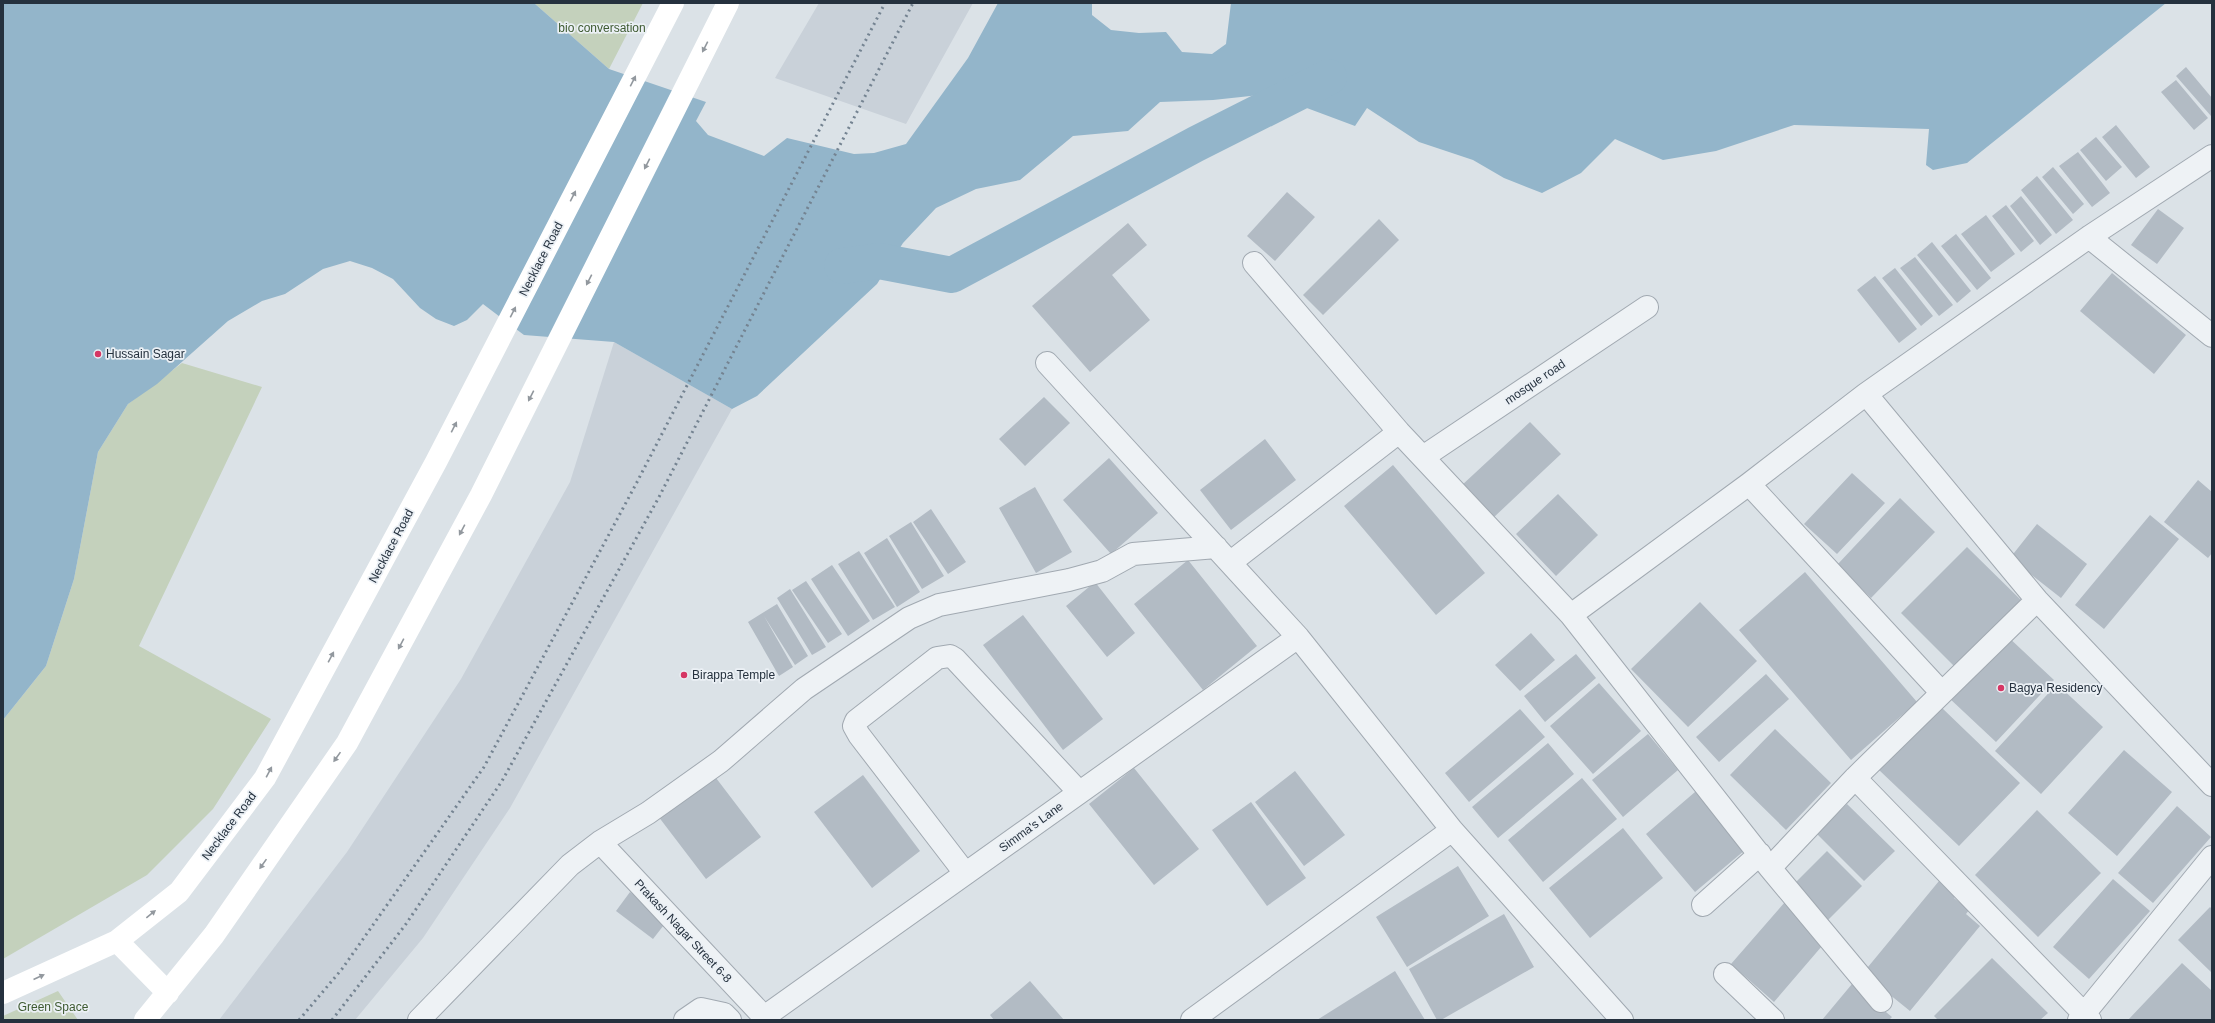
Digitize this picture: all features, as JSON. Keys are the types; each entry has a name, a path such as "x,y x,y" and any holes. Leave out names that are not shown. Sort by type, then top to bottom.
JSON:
{"main road":[{"name":"Necklace Road","path":"3,993 117,941 179,892 266,778 436,462 673,3"},
{"path":"146,1020 214,935 347,743 481,495 725,8"},
{"path":"117,941 168,993"}],"street":[{"path":"1572,615 1749,484 1866,394 2089,238 2212,156"},
{"path":"2089,238 2212,336"},
{"path":"1254,263 1399,432 1572,615 1765,861 1881,1001"},
{"name":"mosque road","path":"1423,457 1647,308"},
{"path":"1047,363 1298,637 1452,830 1622,1020"},
{"path":"1866,394 2037,600 2212,785"},
{"path":"419,1020 570,865 600,842 661,804 721,761 804,689 909,618 939,605 1069,580 1102,570 1133,554 1223,554 1399,432"},
{"path":"1749,484 1942,693"},
{"path":"1704,905 1765,861 1855,778 2037,600"},
{"name":"Simma's Lane","path":"765,1019 965,873 1298,637"},
{"path":"965,873 859,735 854,726 856,721 937,658 950,656 955,659 1079,792"},
{"path":"1855,778 2084,1018 2212,857"},
{"path":"1192,1020 1452,830"},
{"name":"Prakash Nagar Street 6-8","path":"600,842 765,1019"},
{"path":"1725,974 1773,1020"},
{"path":"685,1020 701,1009 724,1014 730,1020"}],"shaded area":[{"path":"819,3 973,3 906,124 775,78"},
{"path":"614,342 732,409 510,808 423,938 355,1020 219,1020 347,852 461,679 570,482"}],"green space":[{"name":"bio conversation","path":"534,3 643,3 609,69"},
{"path":"182,363 262,387 139,646 271,719 213,809 147,875 3,959 3,720 46,666 74,579 98,452 128,404"},
{"name":"Green Space","path":"58,991 78,1020 3,1020 3,1016"}],"water":[{"path":"3,3 534,3 609,69 706,102 696,121 708,135 764,156 787,138 854,154 874,153 906,144 968,58 998,3 1092,3 1092,15 1111,30 1139,33 1166,32 1182,52 1212,54 1226,44 1231,3 2166,3 1967,163 1933,170 1926,165 1929,129 1794,125 1716,151 1663,160 1615,139 1581,173 1542,193 1504,178 1473,160 1419,142 1367,108 1355,126 1269,94 1213,100 1160,102 1128,131 1073,136 1020,180 976,189 936,208 903,243 877,284 757,396 732,409 614,342 524,335 483,304 467,320 454,326 436,319 420,308 393,279 372,268 350,261 323,269 285,294 262,301 228,321 157,384 128,404 98,452 74,579 46,666 3,720"}],"building":[{"path":"2186,67 2212,98 2211,116 2176,76"},
{"path":"2176,80 2208,118 2194,130 2161,92"},
{"path":"2116,125 2150,167 2136,178 2102,137"},
{"path":"2096,137 2122,167 2106,181 2080,150"},
{"path":"2078,152 2110,193 2092,207 2059,166"},
{"path":"2053,167 2084,204 2073,214 2042,177"},
{"path":"2037,176 2073,220 2056,234 2021,190"},
{"path":"1287,192 1315,217 1275,261 1247,236"},
{"path":"2021,196 2052,235 2040,245 2010,206"},
{"path":"2006,205 2034,241 2021,252 1992,216"},
{"path":"2158,209 2184,228 2157,264 2131,245"},
{"path":"1986,215 2015,254 1991,272 1961,234"},
{"path":"1379,219 1399,240 1323,315 1303,295"},
{"path":"1128,223 1147,245 1112,275 1150,320 1090,372 1032,306"},
{"path":"1956,234 1991,278 1977,290 1941,246"},
{"path":"1932,242 1971,291 1957,303 1917,255"},
{"path":"1915,257 1953,305 1939,316 1900,268"},
{"path":"1895,268 1933,316 1921,326 1882,278"},
{"path":"2112,273 2186,335 2154,374 2080,311"},
{"path":"1875,276 1917,329 1899,343 1857,290"},
{"path":"1044,397 1070,423 1025,466 999,439"},
{"path":"1530,422 1561,454 1492,519 1461,486"},
{"path":"1265,439 1296,480 1231,530 1200,490"},
{"path":"1109,458 1158,513 1111,554 1063,500"},
{"path":"1393,465 1485,573 1436,615 1344,506"},
{"path":"1852,473 1885,503 1837,554 1804,524"},
{"path":"2198,480 2212,492 2212,553 2208,558 2164,522"},
{"path":"1035,487 1072,552 1036,573 999,508"},
{"path":"1558,494 1598,535 1556,576 1516,534"},
{"path":"1900,498 1935,532 1871,598 1837,565"},
{"path":"931,509 966,562 948,574 913,522"},
{"path":"2150,515 2179,539 2104,629 2075,605"},
{"path":"911,522 944,576 922,589 889,536"},
{"path":"2037,524 2087,564 2061,598 2010,558"},
{"path":"887,538 920,592 897,607 864,553"},
{"path":"1967,547 2024,603 1957,669 1901,613"},
{"path":"859,551 895,607 873,620 838,564"},
{"path":"1188,560 1257,646 1203,690 1134,604"},
{"path":"832,565 870,621 848,636 811,579"},
{"path":"1805,572 1917,702 1851,760 1739,630"},
{"path":"806,581 842,634 828,643 792,590"},
{"path":"1095,582 1135,633 1107,657 1066,606"},
{"path":"790,589 826,647 812,655 777,598"},
{"path":"1700,602 1757,661 1688,727 1631,669"},
{"path":"777,604 808,656 795,665 764,616 793,667 779,676 748,622"},
{"path":"1023,615 1103,719 1063,750 983,645"},
{"path":"1531,633 1555,660 1520,691 1495,665"},
{"name":"Bagya Residency","path":"2006,635 2054,680 1996,742 1948,697"},
{"path":"1576,654 1596,678 1545,722 1524,696"},
{"path":"1766,674 1789,699 1719,762 1696,737"},
{"path":"1599,683 1641,731 1593,774 1550,726"},
{"path":"2057,684 2103,727 2041,794 1995,751"},
{"path":"1941,707 2020,783 1959,846 1879,770"},
{"path":"1520,709 1545,737 1469,802 1445,773"},
{"path":"1775,729 1831,783 1786,830 1730,775"},
{"path":"1648,734 1678,770 1623,817 1592,780"},
{"path":"1548,743 1574,774 1498,838 1472,807"},
{"path":"2124,750 2172,792 2117,856 2068,813"},
{"path":"1134,768 1199,849 1154,885 1089,804"},
{"path":"1295,771 1345,835 1304,866 1255,802"},
{"path":"713,774 761,837 706,879 658,816"},
{"path":"863,775 920,851 872,888 814,812"},
{"path":"1582,778 1617,819 1543,882 1508,840"},
{"path":"1702,786 1751,845 1695,892 1646,834"},
{"path":"1251,802 1306,878 1267,906 1212,830"},
{"path":"1847,804 1895,851 1864,881 1817,834"},
{"path":"2177,806 2211,837 2153,903 2118,873"},
{"path":"2037,810 2101,873 2038,937 1975,875"},
{"path":"1623,828 1663,878 1590,938 1549,888"},
{"path":"1827,851 1862,886 1824,924 1789,889"},
{"path":"1458,866 1489,916 1407,967 1376,917"},
{"path":"2113,879 2150,911 2089,979 2053,947"},
{"path":"1939,881 1956,895 1954,898 1969,910 1966,914 1980,926 1910,1011 1863,973"},
{"path":"630,892 667,921 653,939 616,911"},
{"path":"1785,902 1828,939 1774,1002 1731,964"},
{"path":"2210,907 2212,909 2212,973 2178,940"},
{"path":"1504,914 1534,967 1441,1020 1437,1020 1409,969"},
{"path":"1992,958 2048,1013 2040,1020 1938,1020 1934,1016"},
{"path":"2182,963 2212,991 2212,1020 2128,1020"},
{"path":"1395,971 1425,1020 1317,1020"},
{"path":"1030,981 1064,1020 994,1020 990,1015"},
{"path":"1852,984 1892,1017 1889,1020 1822,1020"}],"waterway":[{"path":"842,266 879,261 952,275 1196,144 1329,77"}],"railway":[{"path":"299,1020 342,969 484,767 636,484 885,3"},
{"path":"332,1020 406,924 502,781 659,497 913,3"}],"place":[{"name":"Hussain Sagar","path":"98,354"},
{"name":"Birappa Temple","path":"684,675"},
{"name":"Bagya Residency","path":"2001,688"}]}
